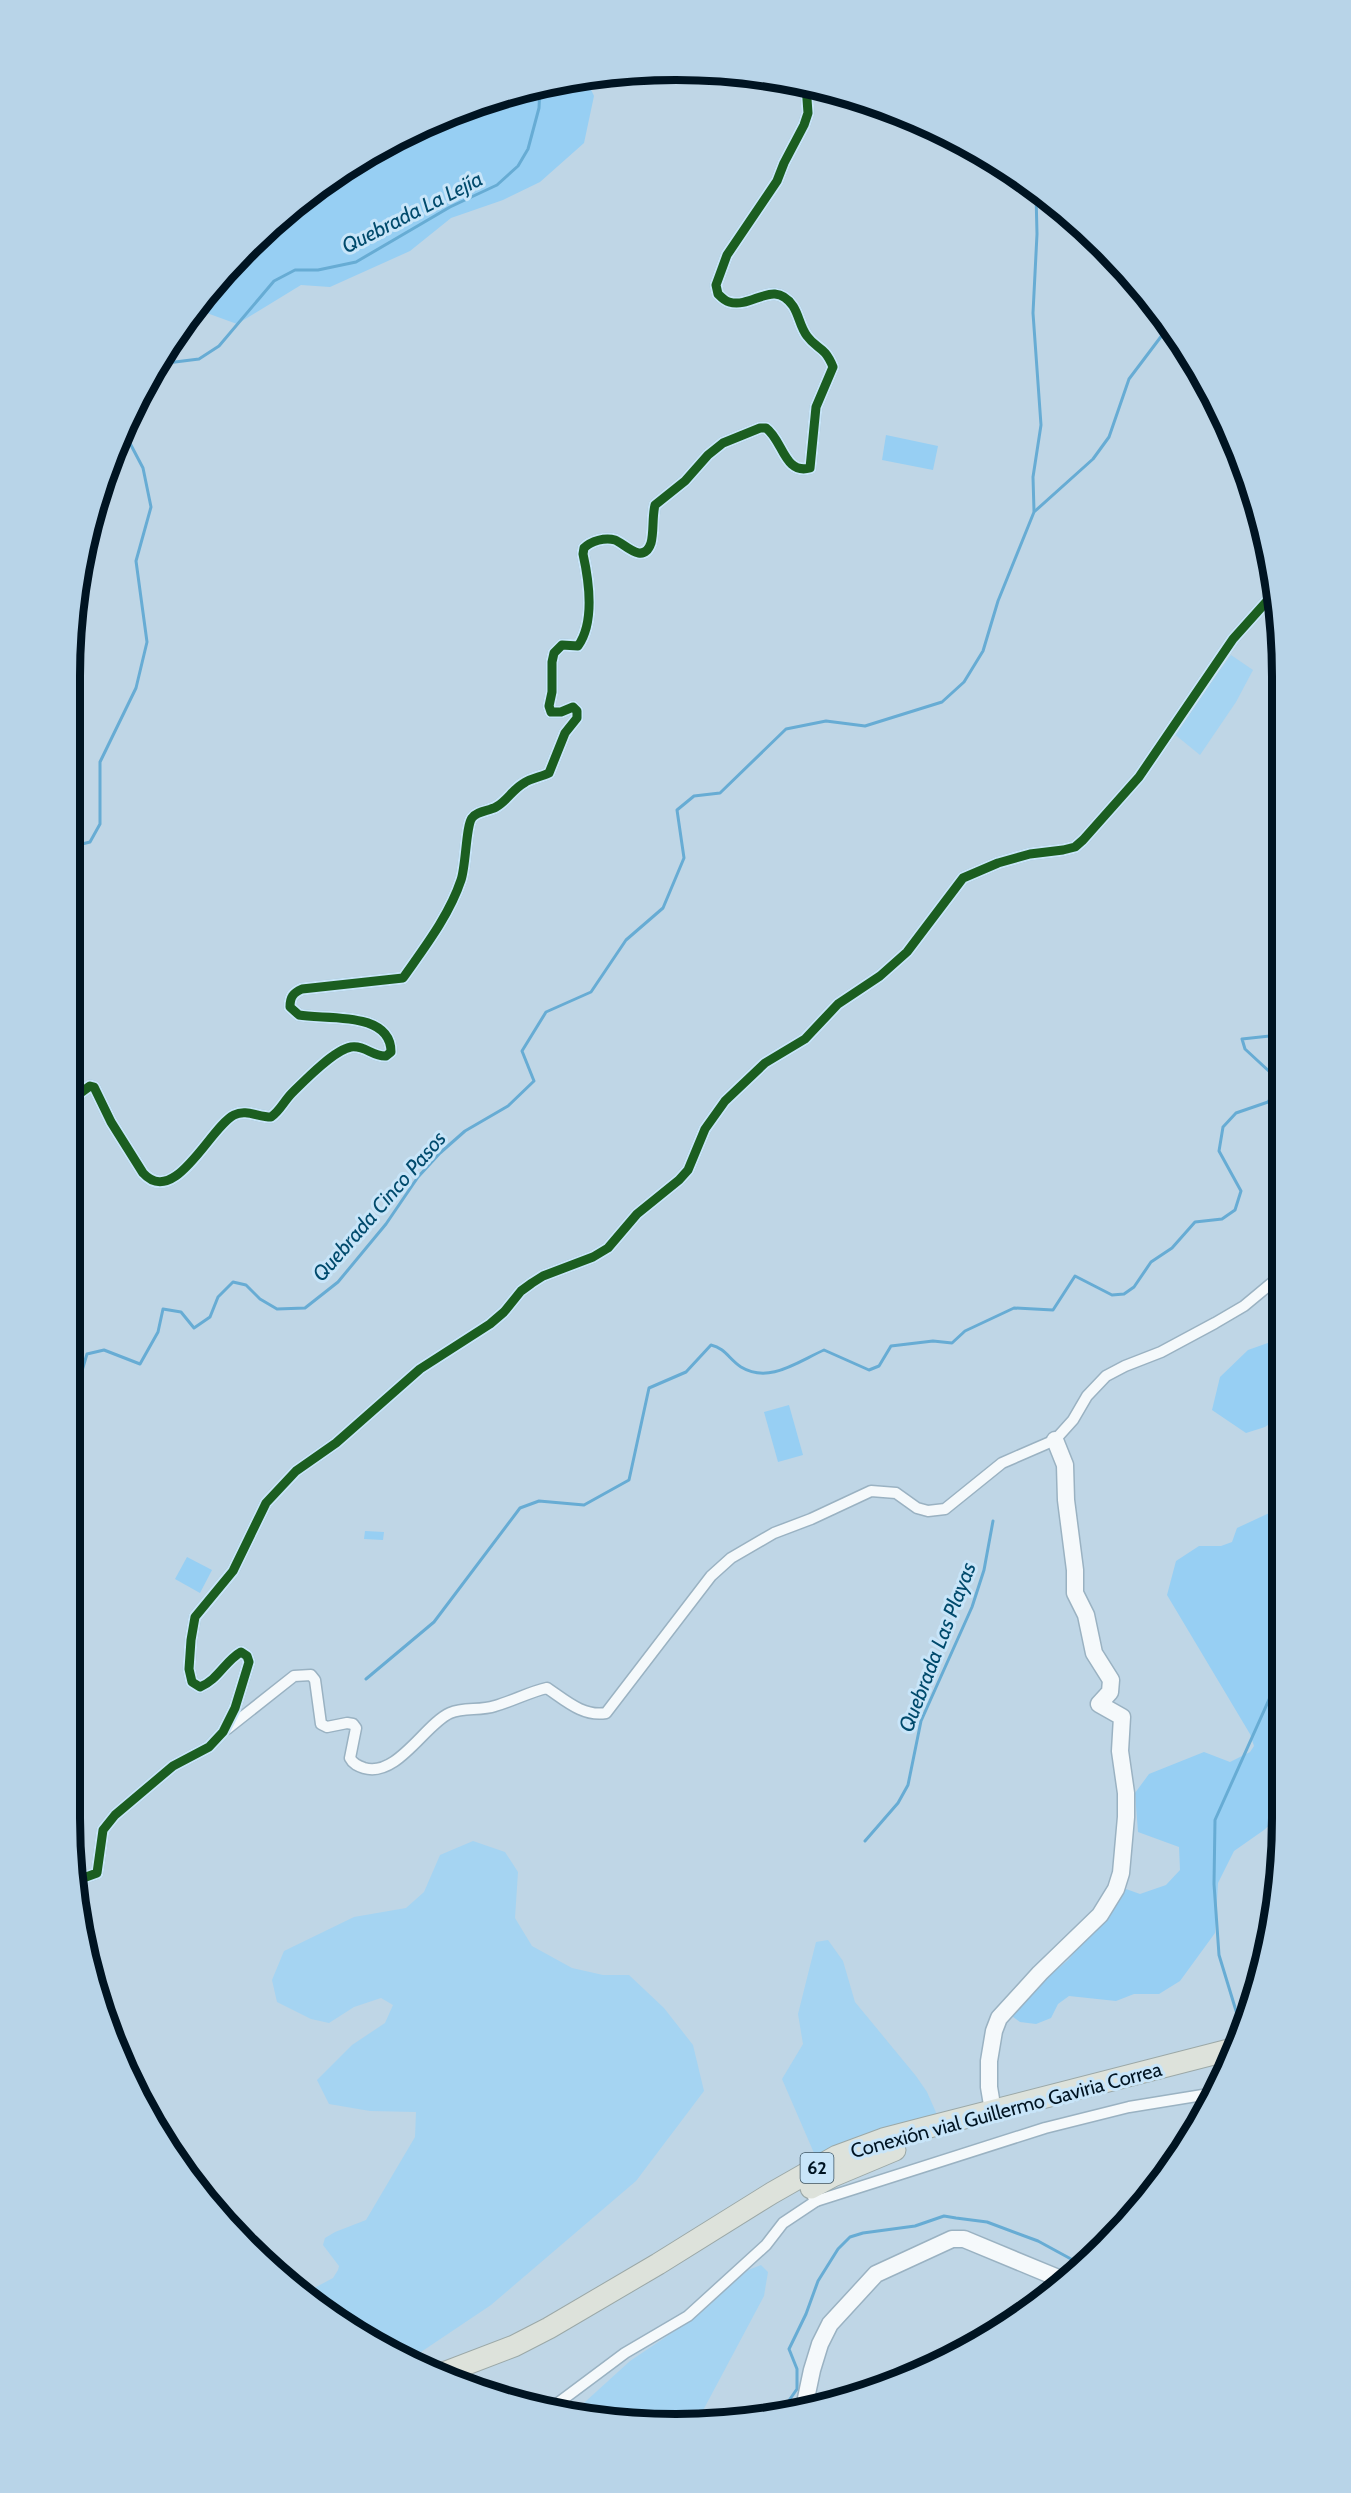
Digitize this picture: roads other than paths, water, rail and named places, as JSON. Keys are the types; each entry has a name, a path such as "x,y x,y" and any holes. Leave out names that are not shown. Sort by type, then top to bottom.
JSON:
{"highway":[{"name":"Conexión vial Guillermo Gaviria Correa","path":"452,2370 514,2346 549,2328 837,2156 883,2139 1224,2051"},
{"name":"Conexión vial Guillermo Gaviria Correa","path":"469,2376 532,2350 592,2318 766,2213 812,2196 867,2160 935,2137 1217,2066"}],"street":[{"path":"79,1096 90,1086 94,1087 111,1122 143,1173 158,1182 179,1174 192,1164 212,1134 232,1116 241,1112 270,1117 276,1113 290,1095 324,1064 345,1049 361,1047 379,1057 391,1052 388,1040 376,1027 350,1018 299,1016 290,1007 290,999 295,992 302,989 403,978 445,917 461,880 467,855 467,831 471,818 477,813 488,812 500,805 519,786 549,773 554,766 565,733 577,718 578,711 573,707 561,712 551,712 549,706 554,653 562,645 578,646 583,639 588,617 584,548 589,544 607,539 616,540 631,552 645,551 651,544 656,505 685,482 708,455 723,443 760,428 766,428 774,433 793,467 803,470 810,468 816,407 833,367 827,353 805,334 793,306 784,297 776,293 765,294 744,303 728,302 717,294 716,285 727,255 777,181 804,125 808,113 807,94"},
{"path":"223,1732 235,1708 249,1662 247,1656 241,1652 230,1658 207,1684 200,1687 192,1682 189,1669 195,1617 233,1571 266,1503 277,1489 296,1471 339,1441 403,1382 490,1324 504,1312 521,1291 543,1276 593,1257 608,1248 636,1214 679,1180 688,1170 705,1129 725,1101 750,1075 765,1063 805,1040 838,1004 880,976 907,952 963,878 998,863 1030,854 1075,847 1083,840 1139,777 1233,639 1266,602"},
{"path":"83,1878 97,1873 103,1830 115,1815 173,1766 209,1747 223,1732 294,1676 311,1675 315,1680 321,1724 327,1727 353,1724 356,1728 350,1758 360,1767 368,1770 382,1768 419,1742 441,1718 451,1713 494,1707 538,1690 547,1688 578,1709 597,1715 606,1713 711,1576 731,1558 774,1533 871,1491 896,1493 917,1508 928,1511 945,1509 1002,1463 1055,1440 1073,1420 1087,1396 1106,1376 1161,1352 1215,1323 1244,1306 1272,1282"},
{"path":"993,2111 989,2087 989,2061 994,2031 999,2018 1040,1973 1100,1915 1116,1889 1122,1862 1126,1793 1120,1752 1122,1717 1099,1704 1110,1692 1111,1680 1094,1653 1086,1615 1075,1593 1065,1465 1055,1440"},
{"path":"559,2402 625,2353 687,2316 766,2244 783,2223 812,2196 1045,2128 1129,2107 1203,2095"},
{"path":"806,2399 820,2344 830,2324 876,2274 902,2260 952,2239 964,2239 1055,2277"}],"waterway":[{"name":"Quebrada La Lejía","path":"168,363 199,359 219,346 274,281 295,270 318,270 356,262 450,207 497,185 518,166 528,149 539,108 540,96"},
{"path":"1034,511 1033,477 1041,425 1033,313 1036,202"},
{"name":"Quebrada Cinco Pasos","path":"79,1381 87,1354 104,1350 140,1364 158,1332 163,1309 181,1312 194,1328 210,1317 218,1297 233,1282 246,1285 260,1299 277,1309 305,1308 338,1282 386,1224 418,1177 440,1153 465,1131 508,1106 534,1081 522,1051 546,1012 591,992 626,940 663,908 684,858 677,810 694,796 720,793 786,729 826,721 865,726 942,702 964,682 983,651 998,601 1034,512 1093,459 1109,437 1129,379 1163,334"},
{"name":"Quebrada La Lejía","path":"79,845 90,842 100,824 100,762 136,688 147,642 136,561 151,507 143,468 128,440"},
{"path":"1272,1036 1242,1039 1245,1049 1272,1074"},
{"path":"366,1679 434,1622 520,1508 539,1501 584,1505 629,1480 649,1388 686,1372 711,1345 751,1372 762,1373 783,1369 824,1350 869,1370 879,1366 891,1346 933,1341 952,1343 965,1331 1014,1308 1053,1310 1075,1276 1112,1295 1124,1294 1134,1287 1151,1262 1172,1248 1195,1222 1222,1219 1235,1210 1241,1191 1219,1151 1223,1127 1236,1113 1268,1102 1272,1097"},
{"name":"Quebrada Las Playas","path":"865,1841 898,1803 908,1785 921,1721 972,1607 984,1570 993,1521"},
{"path":"1237,2014 1219,1955 1214,1884 1215,1820 1272,1693"},
{"path":"787,2403 797,2389 797,2369 789,2349 806,2314 818,2281 838,2249 850,2237 915,2226 944,2216 987,2222 1038,2241 1074,2261"}]}
